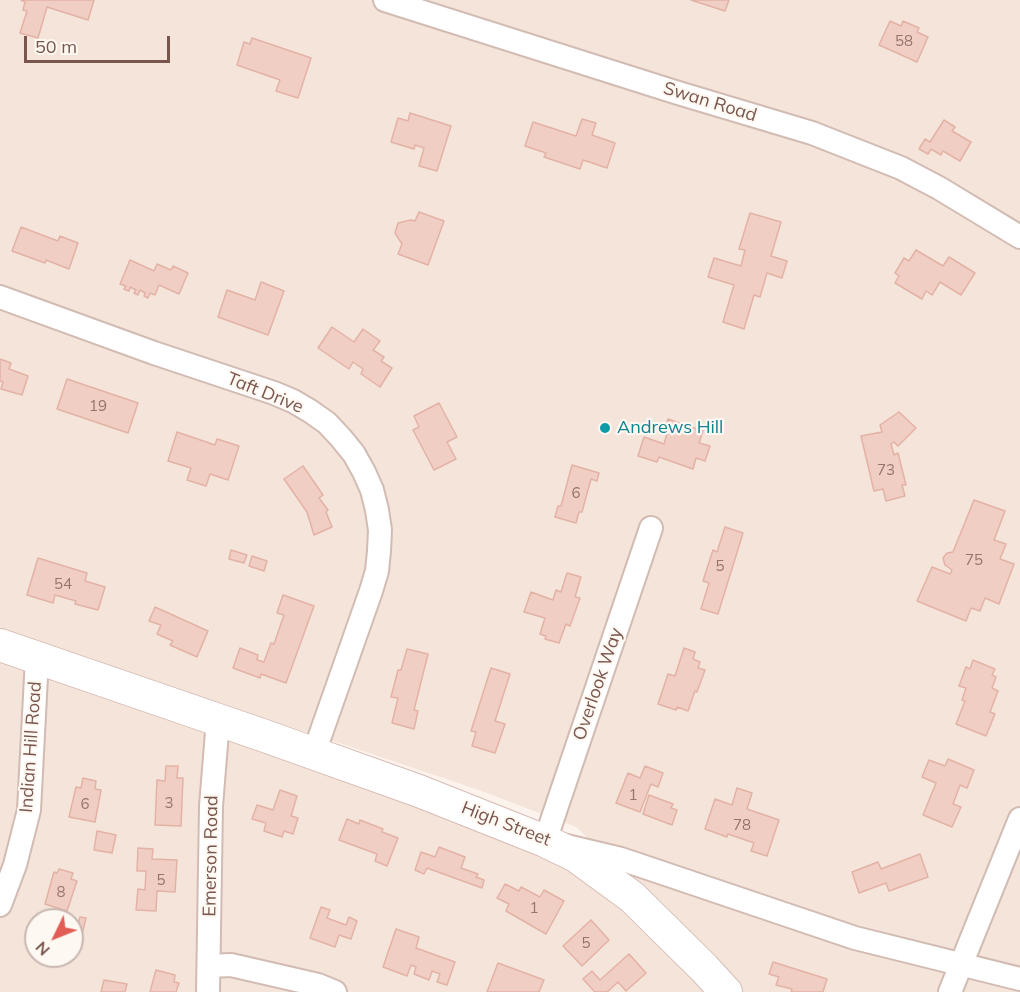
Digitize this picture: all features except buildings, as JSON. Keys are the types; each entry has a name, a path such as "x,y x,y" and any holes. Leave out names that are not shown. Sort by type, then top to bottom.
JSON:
{"main road":[{"name":"High Street","path":"0,645 419,790 545,841"},
{"path":"545,841 576,856 632,897 713,988"}],"street":[{"name":"Swan Road","path":"385,0 812,133 901,168 1020,237"},
{"name":"Taft Drive","path":"0,297 293,401 327,423 354,454 372,490 380,531 380,551 371,591 314,753"},
{"name":"Overlook Way","path":"545,841 651,528"},
{"name":"Indian Hill Road","path":"0,905 15,865 28,810 37,658"},
{"name":"Emerson Road","path":"208,992 211,806 218,720"},
{"path":"950,992 1020,819"},
{"name":"High Street","path":"545,841 621,859 855,938 1020,979"},
{"path":"209,966 231,965 318,985 335,992"}],"shaded area":[{"path":"0,0 1020,0 1020,992 740,992 634,881 576,827 479,790 0,629"},
{"path":"0,663 186,727 378,786 537,848 587,879 647,926 713,992 0,992"}],"place":[{"name":"Andrews Hill","path":"605,428"}]}
